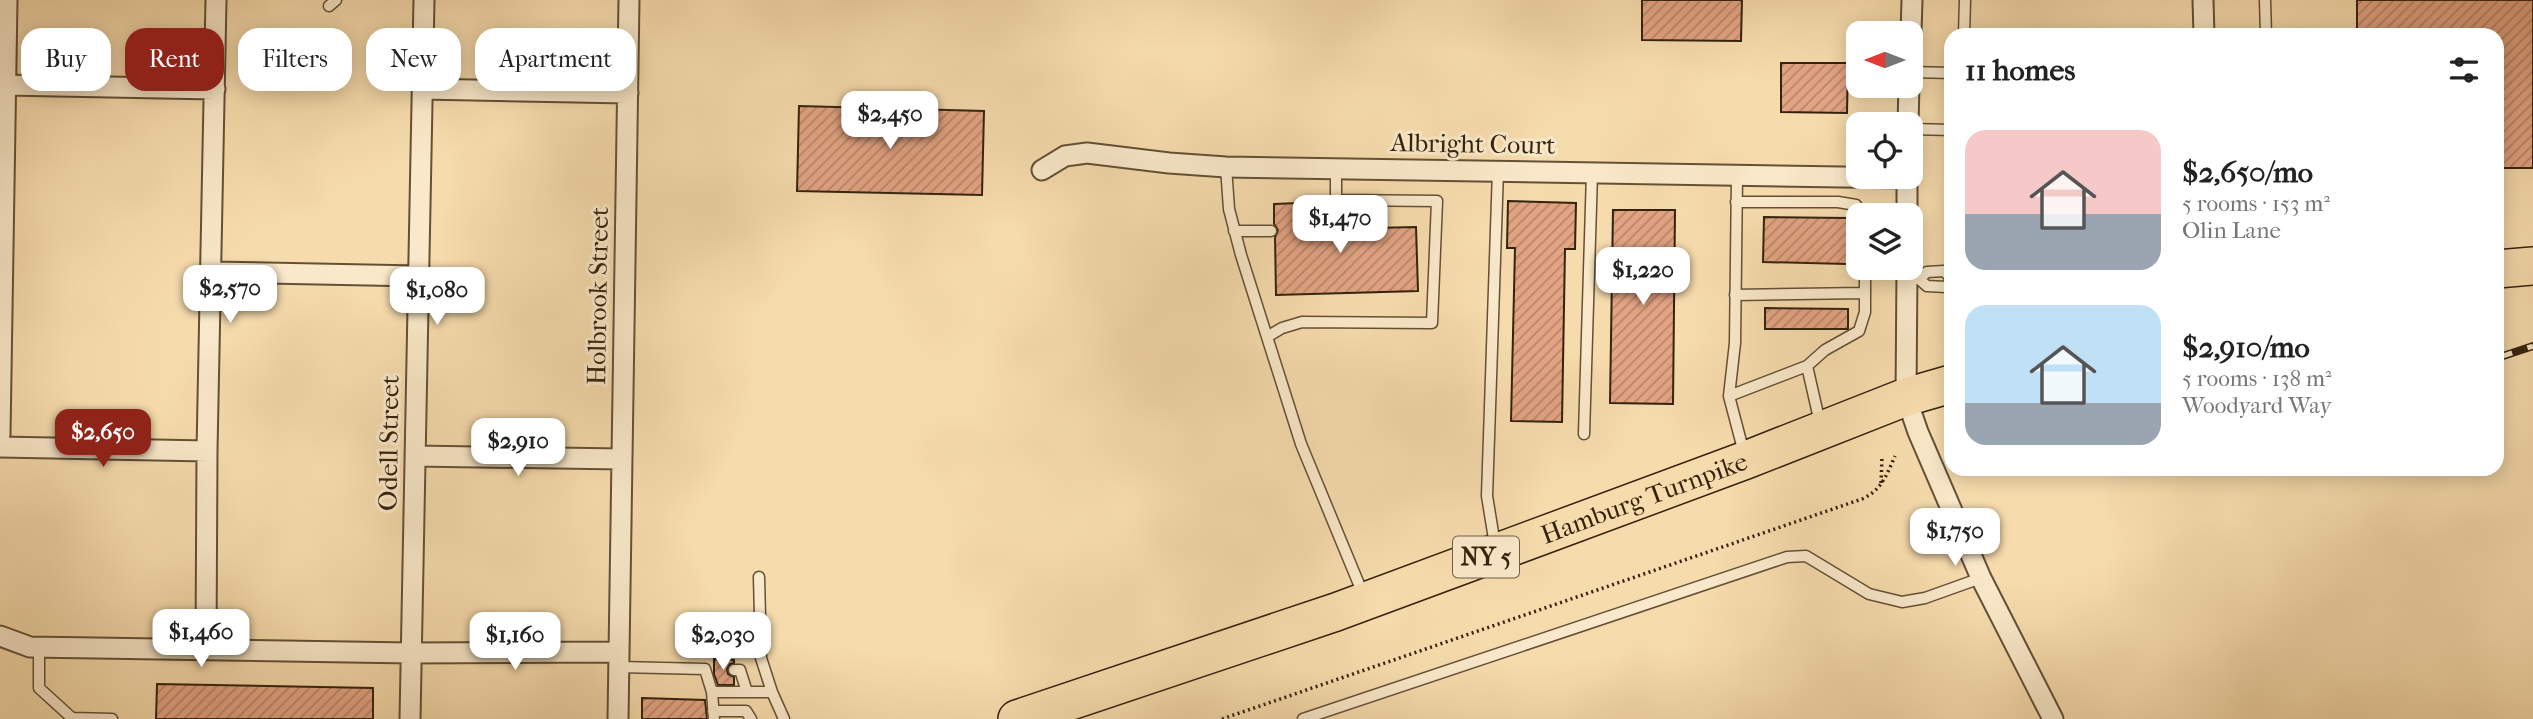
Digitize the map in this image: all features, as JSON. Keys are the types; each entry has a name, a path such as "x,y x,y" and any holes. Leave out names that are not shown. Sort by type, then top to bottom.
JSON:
{"highway":[{"path":"2504,268 2533,266"},
{"name":"Hamburg Turnpike","path":"1017,719 1366,601 1746,460 1906,397 1944,386"}],"street":[{"path":"0,435 6,0"},
{"path":"216,0 216,28"},
{"name":"Odell Street","path":"423,28 424,0"},
{"name":"Holbrook Street","path":"618,719 629,0"},
{"path":"1911,21 1912,0"},
{"path":"2203,0 2204,28"},
{"path":"5,85 125,87"},
{"path":"461,90 628,93"},
{"path":"206,649 207,451 215,91"},
{"name":"Odell Street","path":"410,719 422,91"},
{"name":"Albright Court","path":"1042,170 1065,156 1087,153 1226,167 1846,176"},
{"path":"211,272 418,276"},
{"path":"1911,280 1906,397 1918,432 1981,578 2053,719"},
{"path":"0,447 207,451"},
{"path":"415,456 622,459"},
{"path":"0,636 30,647 619,659"}],"lane":[{"path":"1964,28 1965,0"},
{"path":"2265,0 2266,28"},
{"path":"1923,72 1944,73"},
{"path":"1923,127 1944,129"},
{"path":"1226,167 1229,209 1234,231 1301,444 1366,601"},
{"path":"1267,337 1282,328 1302,322 1433,323 1437,201 1336,200 1336,169"},
{"path":"1496,553 1487,496 1499,170"},
{"path":"1584,434 1592,173"},
{"path":"1737,175 1735,343 1729,396 1746,460"},
{"path":"1736,202 1846,203"},
{"path":"1234,231 1271,231"},
{"path":"1923,273 1944,271"},
{"path":"1729,396 1807,366 1825,350 1859,331 1865,312 1866,280"},
{"path":"1918,280 1927,286 1944,287"},
{"path":"1735,295 1865,293"},
{"path":"1807,366 1822,430"},
{"path":"1303,719 1787,557 1807,556 1869,594 1902,602 1925,598 1981,578"},
{"path":"759,577 761,658 784,719"},
{"path":"39,647 39,688 72,718 112,719"},
{"path":"619,659 709,669 713,715 746,711 751,719"},
{"path":"734,670 740,670 747,692"},
{"path":"712,692 772,692"}],"path":[{"path":"1881,485 1882,457"},
{"path":"1222,719 1862,499 1872,494 1886,479 1894,458"}],"building":[{"path":"1642,0 1742,0 1741,41 1642,40"},
{"path":"2357,0 2533,0 2533,168 2504,168 2504,28 2357,28"},
{"path":"1781,63 1846,63 1846,113 1781,112"},
{"path":"799,106 984,111 982,195 797,191"},
{"path":"1508,201 1576,203 1575,249 1565,249 1562,422 1511,421 1515,248 1507,248"},
{"path":"1327,202 1327,229 1416,227 1418,291 1276,295 1275,237 1278,230 1274,224 1274,204"},
{"path":"1613,210 1675,210 1673,404 1610,403"},
{"path":"1764,217 1846,218 1846,264 1763,262"},
{"path":"1765,308 1848,309 1848,329 1765,329"},
{"path":"714,659 734,660 727,669 728,674 734,677 734,685 718,685 714,674"},
{"path":"157,684 373,688 373,719 156,719"},
{"path":"642,698 705,700 707,719 642,719"}],"railway":[{"path":"2504,356 2533,346"}]}
